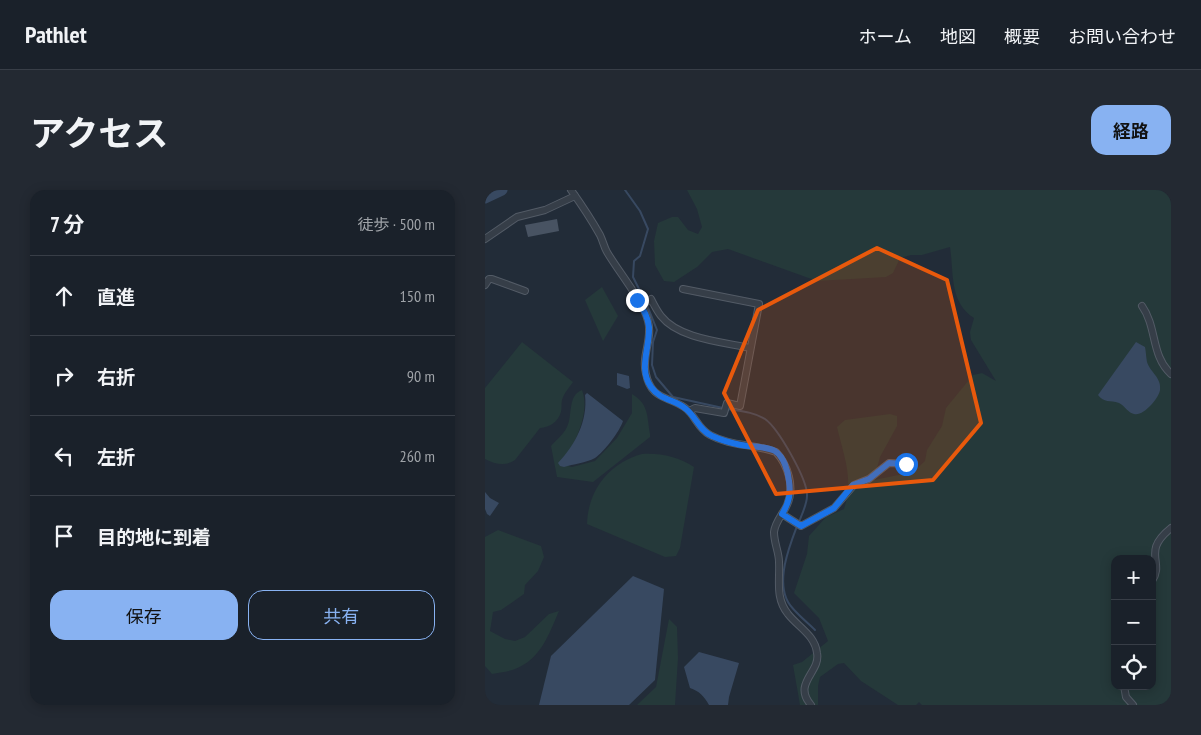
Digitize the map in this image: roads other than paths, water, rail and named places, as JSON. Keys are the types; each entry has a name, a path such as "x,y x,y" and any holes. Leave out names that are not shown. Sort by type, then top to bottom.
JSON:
{"street":[{"path":"485,239 517,217 545,210 573,193 600,235 606,251 648,320 645,367 650,385 657,394 684,407 702,429 710,435 741,445 769,449 781,457 789,473 790,498 774,532 779,562 778,588 787,613 809,635 817,652 818,660 806,681 804,689 807,701 811,705"},
{"path":"485,285 492,278 525,291"},
{"path":"683,289 759,304 740,406 727,403 724,413 695,408 689,411"},
{"path":"641,306 651,299 662,317 674,328 691,335 750,348"},
{"path":"1142,306 1147,312 1158,356 1171,374"},
{"path":"782,514 801,526 834,508 853,485 869,479 889,463 914,463"},
{"path":"1154,555 1157,542 1171,528"},
{"path":"1125,690 1126,697 1133,705"}],"water":[{"path":"1136,342 1145,347 1147,362 1158,379 1160,390 1154,402 1146,410 1142,413 1134,414 1119,403 1105,400 1098,395"},
{"path":"617,373 629,376 630,388 627,389 617,385"},
{"path":"587,393 623,421 611,441 595,458 564,467 560,466 558,463 570,448 579,432 584,414 585,395"},
{"path":"485,492 490,498 499,503 490,516 485,509"},
{"path":"633,576 664,589 655,680 629,705 539,705 551,656"},
{"path":"699,652 739,663 728,705 709,705 701,694 690,688 684,667"}],"waterway":[{"path":"485,198 502,190"},
{"path":"625,190 640,211 648,229 640,256 634,261 633,277 645,301"},
{"path":"647,305 657,330 653,342 652,365 656,377 673,397 723,408"},
{"path":"728,409 752,413 765,419 771,424 784,443 798,467 806,488 806,502 799,522"},
{"path":"797,526 785,564 783,584 788,602 815,630"}]}
